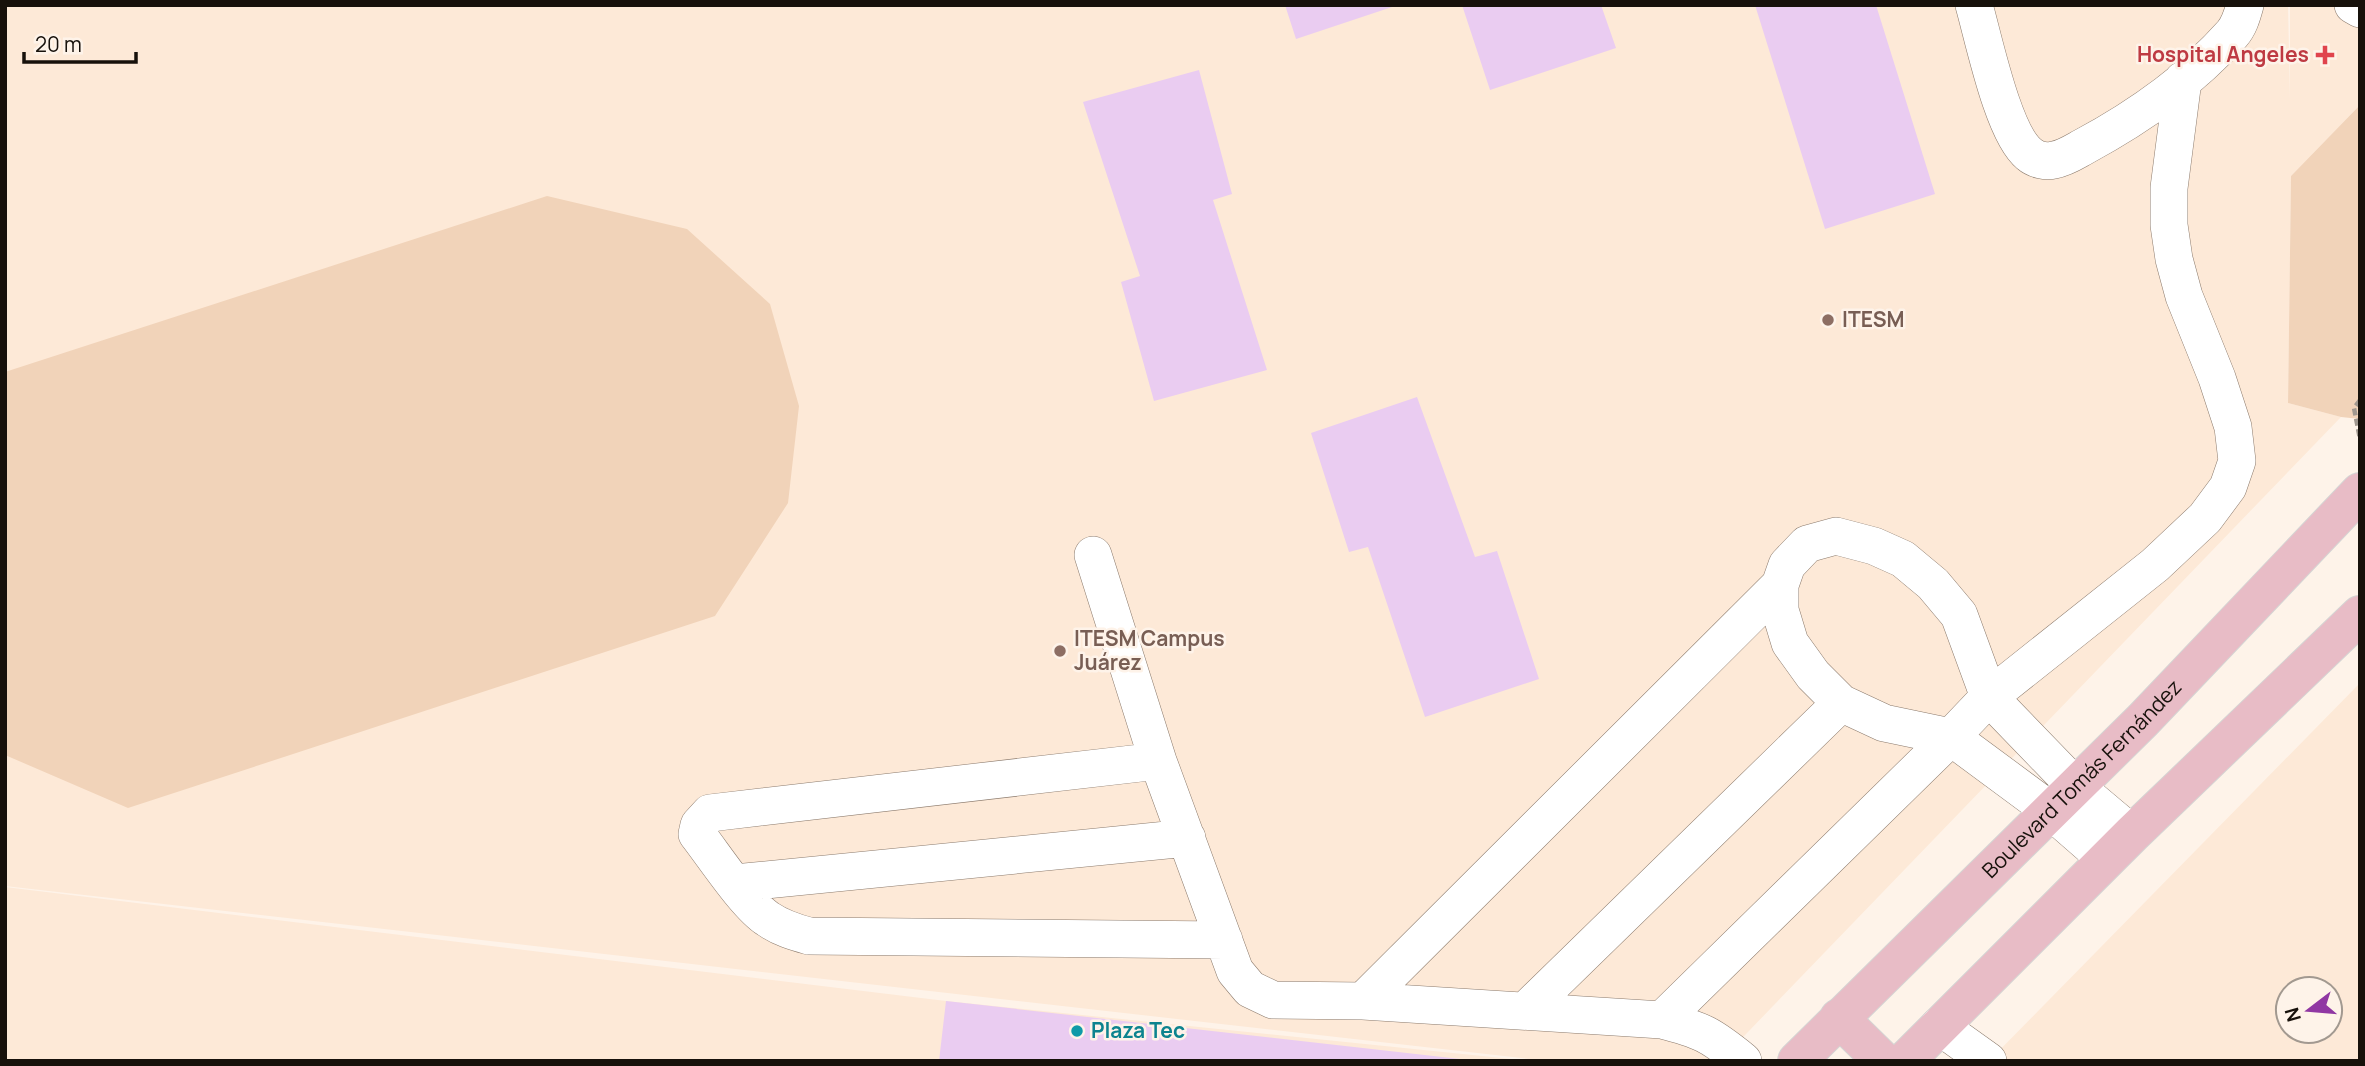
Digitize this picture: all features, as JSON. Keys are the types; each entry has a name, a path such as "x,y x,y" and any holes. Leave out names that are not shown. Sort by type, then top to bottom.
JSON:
{"main road":[{"name":"Boulevard Tomás Fernández","path":"1797,1061 2143,720 2360,492"},
{"path":"1905,1061 2119,846 2360,615"},
{"path":"1839,1018 1883,1061"}],"lane":[{"path":"1974,5 2018,142 2039,160 2053,161 2109,133 2183,80 2233,33 2242,18 2245,5"},
{"path":"2353,5 2360,9"},
{"path":"1662,1020 1951,737 1989,696 2155,565 2205,518 2228,487 2237,461 2233,427 2217,378 2184,296 2174,259 2169,225 2169,188 2183,80"},
{"path":"2063,799 1989,696 1959,615 1933,583 1903,559 1874,546 1836,537 1807,544 1787,565 1780,585 1780,610 1790,643 1813,676 1841,703 1884,723 1951,737 2063,799 2119,846"},
{"path":"1093,555 1158,761 1235,971 1250,989 1273,1000 1363,1001 1662,1020 1699,1029 1743,1061"},
{"path":"1363,1001 1780,585"},
{"path":"1525,1011 1841,703"},
{"path":"1158,761 710,813 699,825 697,834 765,917 787,930 809,936 1224,940"},
{"path":"735,883 1187,838"},
{"path":"1938,1026 1987,1061"}],"path":[{"path":"2360,400 2354,408 2360,439"}],"shaded area":[{"name":"ITESM Campus Juárez","path":"5,5 2288,5 2290,99 2290,5 2360,5 2360,105 2291,176 2288,403 2341,417 1720,1061 1547,1061 5,886"},
{"path":"2360,105 2360,419 2341,417 2288,403 2291,176"},
{"path":"547,196 687,229 770,304 799,406 788,503 715,616 128,808 5,755 5,372"},
{"path":"2360,683 2360,1061 1989,1061"},
{"path":"5,887 946,1001 1530,1061 5,1061"}],"building":[{"path":"1285,5 1395,5 1395,6 1296,39"},
{"path":"1462,5 1601,5 1616,48 1490,90"},
{"path":"1755,5 1876,5 1935,194 1825,229"},
{"path":"1199,70 1232,194 1213,200 1267,370 1154,401 1121,282 1140,276 1083,102"},
{"path":"1417,397 1475,557 1497,551 1539,679 1425,717 1368,547 1349,552 1311,433"},
{"name":"Plaza Tec","path":"946,1001 1460,1059 1460,1061 939,1061"}],"place":[{"name":"Hospital Angeles","path":"2325,55"},
{"name":"ITESM","path":"1828,320"},
{"name":"ITESM Campus Juárez","path":"1060,651"},
{"name":"Plaza Tec","path":"1077,1031"}]}
